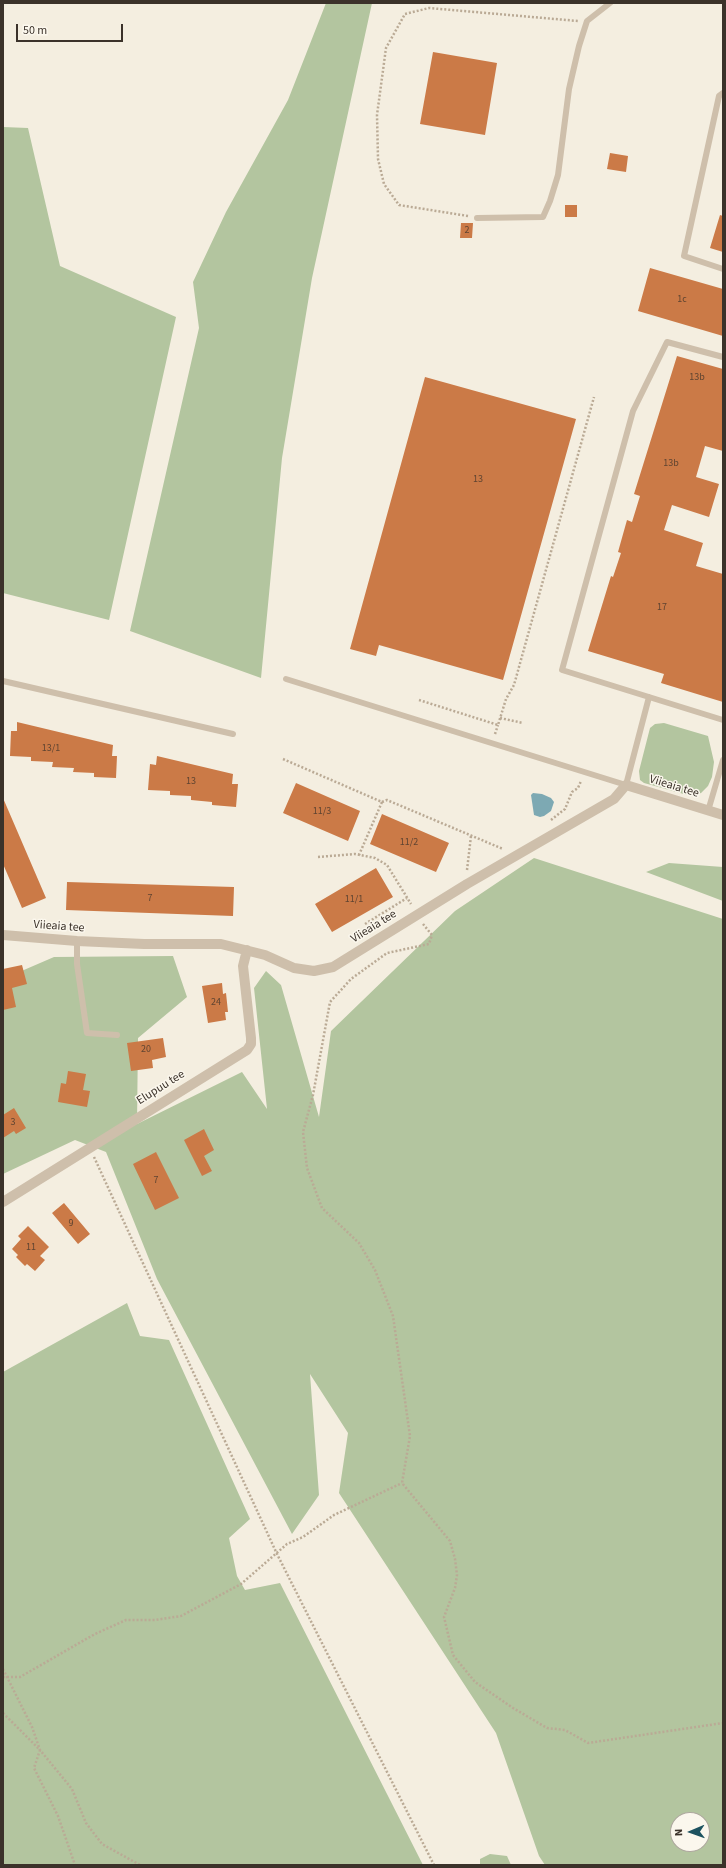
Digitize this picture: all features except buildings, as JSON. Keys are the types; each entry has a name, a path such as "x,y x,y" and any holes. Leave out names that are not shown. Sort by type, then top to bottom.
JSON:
{"street":[{"name":"Viieaia tee","path":"3,936 144,944 221,944 265,955 294,968 314,971 333,967 413,913 467,884 614,799 626,785 723,815"},
{"name":"Elupuu tee","path":"3,1202 247,1050 251,1044 244,966 248,950"}],"lane":[{"path":"478,218 543,217 558,175 569,89 579,46 587,21 610,3"},
{"path":"723,93 719,96 684,256 723,269"},
{"path":"723,357 667,342 633,411 562,670 723,720"},
{"path":"286,679 626,785 649,697"},
{"path":"3,681 233,734"},
{"path":"708,811 723,760"},
{"path":"77,941 77,964 87,1033 117,1035"}],"path":[{"path":"478,218 399,206 384,184 378,159 377,115 386,48 405,14 429,8 587,21"},
{"path":"419,700 498,725 506,699 514,685 594,397"},
{"path":"500,718 523,723"},
{"path":"283,759 382,802 387,800 503,849"},
{"path":"547,822 565,809 572,792 578,788 584,772"},
{"path":"359,854 382,802"},
{"path":"467,870 471,836"},
{"path":"497,853 507,846"},
{"path":"318,857 359,854 374,858 387,866 411,904 413,913 432,936 429,944 387,953 351,979 330,1002 312,1095 303,1132 307,1168 322,1208 359,1243 375,1270 393,1316 410,1436 402,1483 450,1541 456,1560 457,1575 455,1588 444,1617 446,1631 453,1655 475,1682 513,1708 547,1728 565,1730 588,1743 723,1723"},
{"path":"461,874 473,867"},
{"path":"365,924 407,898"},
{"path":"411,904 417,901"},
{"path":"89,1148 277,1554 434,1865"},
{"path":"3,1678 20,1677 95,1634 126,1620 155,1620 181,1616 241,1584 287,1544 303,1537 334,1515 402,1483"},
{"path":"3,1668 32,1727 40,1750 34,1768 58,1816 75,1865"},
{"path":"3,1713 40,1750 72,1789 86,1823 102,1844 140,1865"}],"green space":[{"path":"326,3 372,3 312,278 282,458 261,678 130,631 199,328 193,282 226,212 288,100"},
{"path":"3,127 28,128 60,266 176,317 109,620 3,593"},
{"path":"664,723 708,736 714,762 712,777 708,786 701,793 691,796 644,783 640,780 639,771 650,728 655,724"},
{"path":"534,858 723,919 723,1865 545,1865 539,1856 496,1733 339,1493 348,1433 310,1374 319,1495 292,1534 157,1279 106,1152 75,1140 3,1174 3,979 54,957 173,956 187,997 138,1038 137,1124 242,1072 267,1109 254,988 266,971 281,985 319,1117 331,1031 455,911"},
{"path":"669,863 723,867 723,901 646,872"},
{"path":"127,1303 140,1336 169,1340 250,1519 229,1538 237,1576 245,1590 280,1583 423,1865 3,1865 3,1372"},
{"path":"490,1854 507,1856 511,1865 480,1865 480,1859"}],"water":[{"path":"533,793 542,794 551,798 554,802 551,811 544,816 540,817 534,815 531,795"}]}
